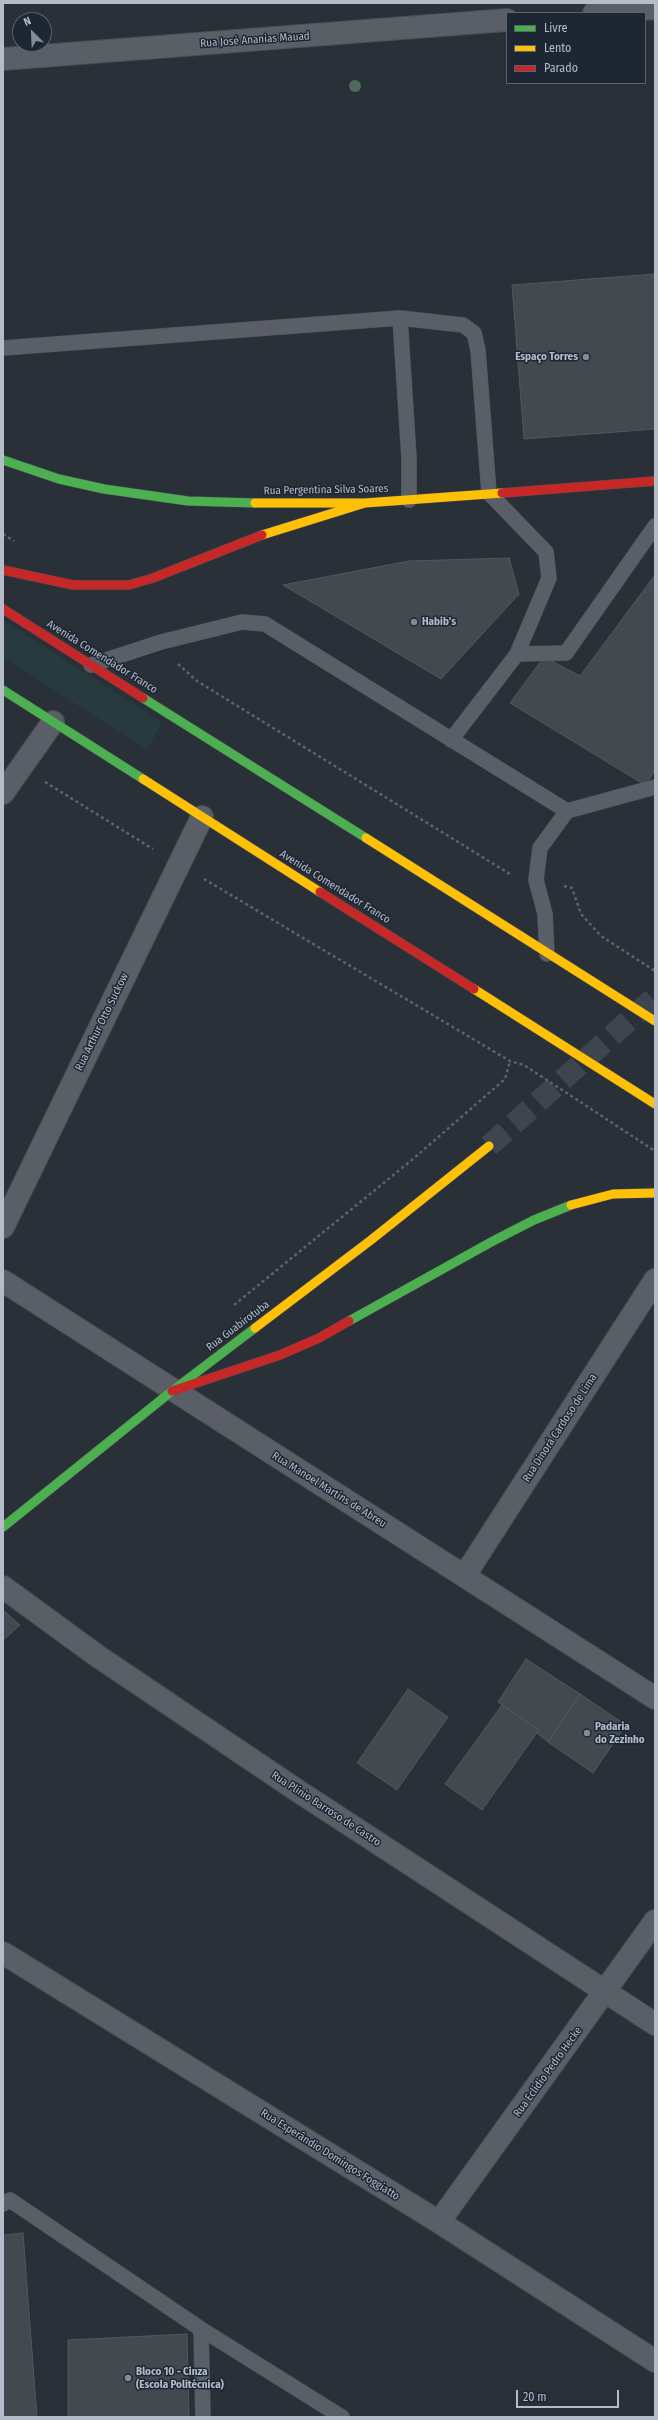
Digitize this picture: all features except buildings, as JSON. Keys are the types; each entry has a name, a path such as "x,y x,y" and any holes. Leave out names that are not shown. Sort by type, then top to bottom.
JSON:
{"main road":[{"name":"Rua Pergentina Silva Soares","path":"3,460 59,479 134,494 230,503 365,503 655,481"},
{"path":"3,570 73,585 129,585 153,578 250,539 365,503"},
{"name":"Avenida Comendador Franco","path":"3,609 655,1022"},
{"name":"Avenida Comendador Franco","path":"3,690 655,1104"},
{"name":"Rua Guabirotuba","path":"3,1527 172,1391 371,1240 489,1146"},
{"path":"172,1391 280,1355 319,1338 493,1241 569,1206 613,1194 655,1193"}],"street":[{"path":"606,12 655,8"},
{"name":"Rua José Ananias Mauad","path":"3,59 506,20"},
{"path":"3,793 53,722"},
{"name":"Rua Arthur Otto Suckow","path":"3,1227 202,817"},
{"name":"Rua Dinorá Cardoso de Lima","path":"465,1575 655,1280"},
{"name":"Rua Manoel Martins de Abreu","path":"3,1281 172,1391 465,1575 655,1698"},
{"name":"Rua Plínio Barroso de Castro","path":"3,1587 96,1655 295,1790 655,2024"},
{"name":"Rua Eclídio Pedro Hecke","path":"439,2222 655,1921"},
{"name":"Rua Esperândio Domingos Foggiatto","path":"3,1954 439,2222 655,2361"}],"lane":[{"path":"400,318 409,458 409,500"},
{"path":"3,348 400,318 462,325 474,333 478,350 489,493 546,552 549,578 517,654 451,740"},
{"path":"517,654 566,653 655,526"},
{"path":"91,665 161,642 242,622 264,624 567,811"},
{"path":"547,954 545,914 536,880 540,848 567,811 655,787"},
{"path":"3,2204 10,2200 201,2329 342,2417"},
{"path":"201,2329 203,2417"}],"path":[{"path":"176,662 209,689 510,874"},
{"path":"22,767 155,850"},
{"path":"203,878 510,1061 524,1065 655,1151"},
{"path":"572,888 581,914 601,936 655,971"},
{"path":"229,1308 412,1159 505,1079 510,1061"}],"green space":[{"path":"3,620 162,722 147,750 3,657"}],"tunnel":[{"path":"489,1146 655,997"}],"traffic: fast":[{"path":"3,460 59,479 104,489 188,501 255,503"},
{"path":"3,690 143,779"},
{"path":"143,698 366,838"},
{"path":"349,1321 493,1241 534,1220 571,1205"},
{"path":"3,1527 172,1391 255,1328"}],"traffic: slow":[{"path":"255,503 365,503 502,493"},
{"path":"262,535 365,503"},
{"path":"143,779 320,892"},
{"path":"366,838 655,1021"},
{"path":"474,989 655,1104"},
{"path":"255,1328 371,1240 489,1146"},
{"path":"571,1205 613,1194 655,1193"}],"traffic: jam":[{"path":"502,493 655,481"},
{"path":"3,570 73,585 129,585 153,578 262,535"},
{"path":"3,609 143,698"},
{"path":"320,892 474,989"},
{"path":"172,1391 280,1355 319,1338 349,1321"}],"place":[{"name":"Espaço Torres","path":"586,357"},
{"name":"Habib's","path":"414,622"},
{"name":"Padaria do Zezinho","path":"587,1733"},
{"name":"Bloco 10 - Cinza (Escola Politécnica)","path":"128,2378"}]}
